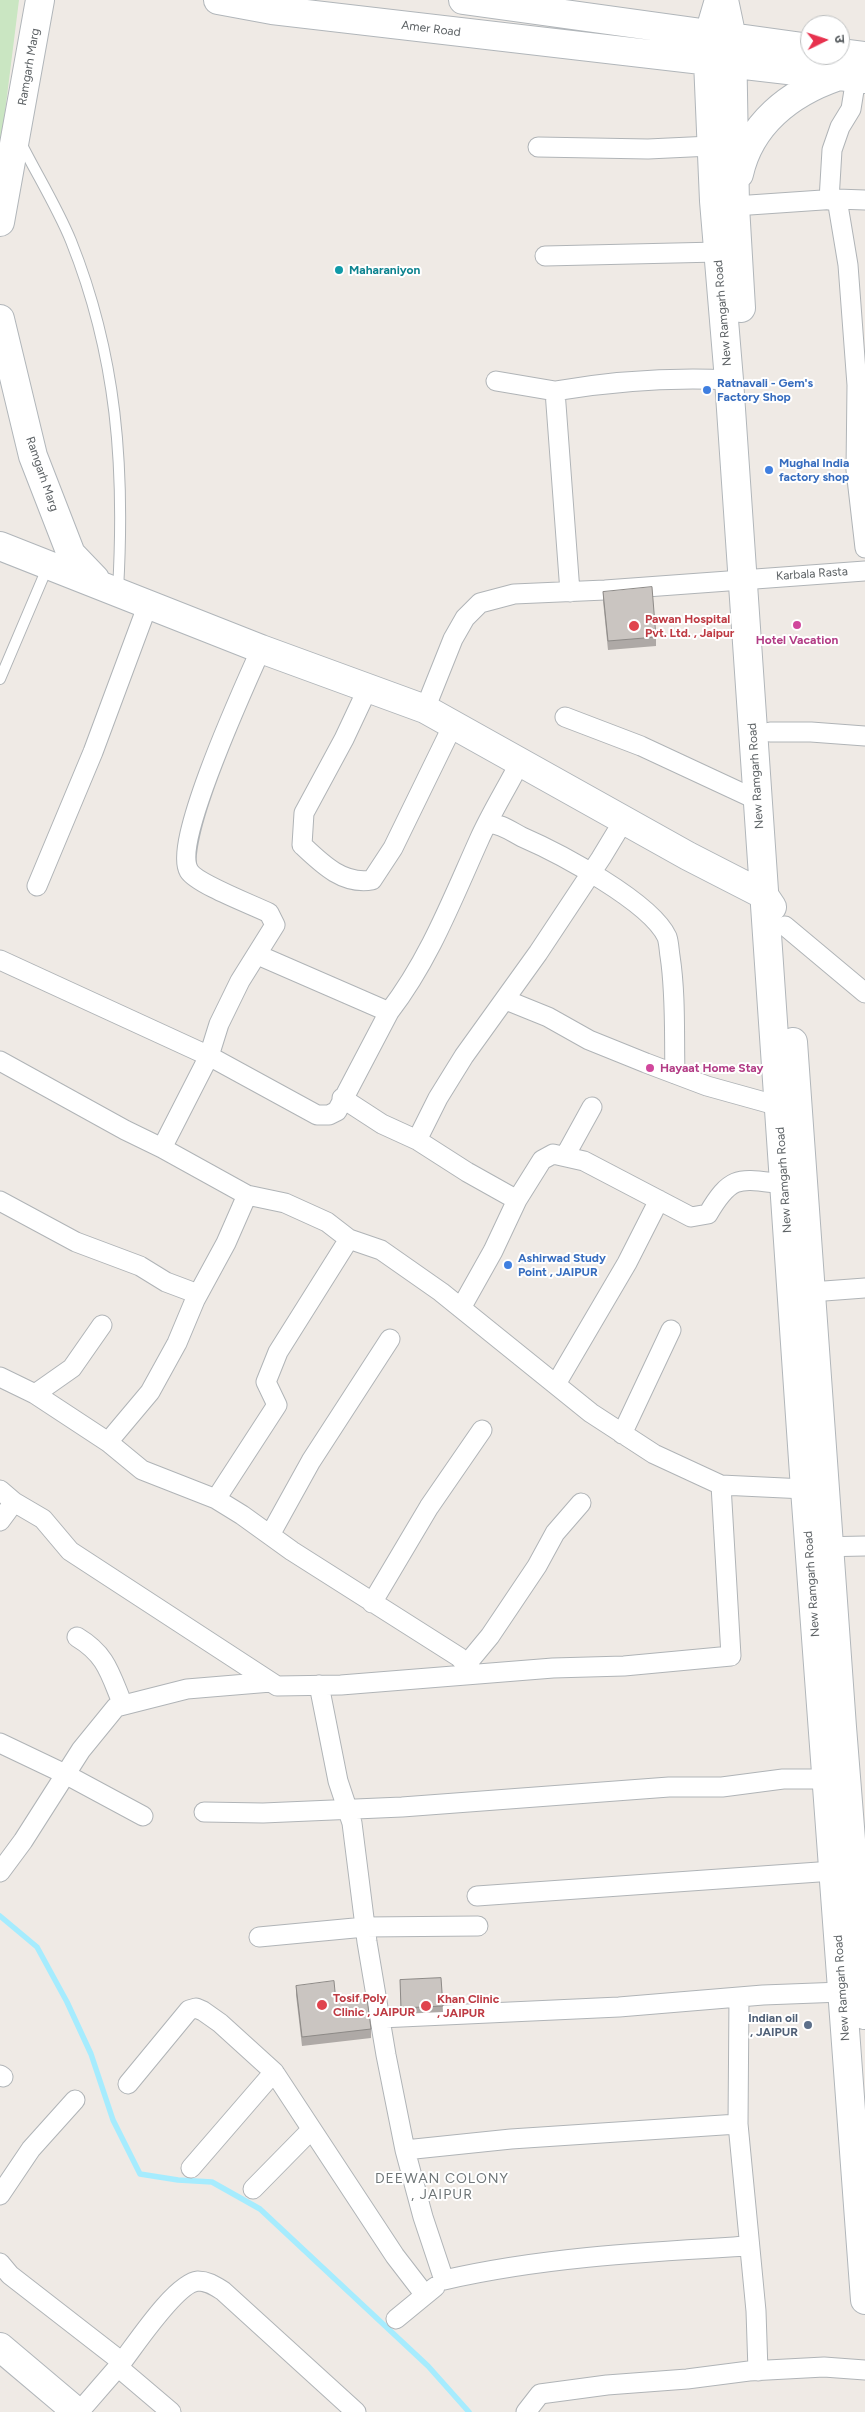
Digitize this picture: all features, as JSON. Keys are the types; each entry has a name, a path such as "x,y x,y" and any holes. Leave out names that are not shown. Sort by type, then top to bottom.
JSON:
{"street":[{"name":"Ramgarh Marg","path":"0,222 40,0"},
{"name":"Amer Road","path":"218,0 272,10 645,54 720,49"},
{"path":"463,0 720,49 856,63"},
{"path":"719,0 720,49"},
{"path":"720,49 724,0"},
{"path":"720,49 800,48"},
{"name":"New Ramgarh Road","path":"720,49 711,146 718,252 729,380 770,732 811,1292 827,1779 833,1871 856,2004"},
{"name":"New Ramgarh Road","path":"720,49 735,206 751,578 758,800 764,895 805,1489 819,1547 856,2004 865,2300"},
{"path":"856,63 851,109 840,127 832,150 833,200 848,265 857,385 856,470 865,548"},
{"path":"856,63 786,100 755,135 742,161 735,206 865,200"},
{"path":"538,147 648,149 711,146"},
{"path":"545,256 718,252"},
{"name":"Ramgarh Marg","path":"0,319 33,456 71,554 110,590"},
{"path":"496,381 555,390 609,382 677,378 729,380"},
{"path":"555,390 570,592"},
{"path":"0,546 261,648 425,709 624,820 764,895 784,926 865,993"},
{"name":"Karbala Rasta","path":"425,709 453,639 465,618 480,603 514,594 570,592 865,571"},
{"path":"36,886 93,752 148,604"},
{"path":"162,1148 209,1056 219,1024 240,980 258,955 274,925 269,913 201,882 189,871 186,861 187,846 203,790 261,648"},
{"path":"368,688 344,739 304,813 302,845 329,870 358,882 372,880 393,848 453,725"},
{"path":"565,717 641,746 758,800"},
{"path":"770,732 811,732 865,736"},
{"path":"0,960 209,1056 317,1115 329,1115 337,1111 342,1098 389,1012 411,983 459,889 487,824 520,762"},
{"path":"417,1140 438,1098 464,1056 506,1000 592,872 624,820"},
{"path":"487,824 492,824 512,832 592,872 653,918 668,938 672,968 675,1074"},
{"path":"258,955 389,1012"},
{"path":"506,1000 548,1017 589,1040 675,1074 708,1086 779,1106"},
{"path":"0,1061 247,1195 285,1203 327,1222 349,1239 381,1250 461,1308 591,1413 654,1454 721,1485 805,1489"},
{"path":"342,1098 382,1124 417,1140 467,1172 517,1200"},
{"path":"565,1156 592,1107"},
{"path":"461,1308 493,1251 517,1200 542,1160 553,1154 584,1161 691,1217 708,1214 721,1192 736,1182 747,1180 784,1184"},
{"path":"108,1442 150,1392 177,1343 198,1294 226,1243 247,1195"},
{"path":"556,1384 627,1263 659,1200"},
{"path":"0,1202 44,1223 76,1242 140,1266 166,1282 198,1294"},
{"path":"216,1499 277,1405 266,1382 278,1352 349,1239"},
{"path":"811,1292 865,1288"},
{"path":"35,1394 72,1368 102,1325"},
{"path":"622,1434 671,1330"},
{"path":"270,1535 311,1460 390,1340"},
{"path":"0,1376 35,1394 108,1442 142,1470 216,1499 372,1603 459,1657 471,1670"},
{"path":"372,1603 429,1507 482,1430"},
{"path":"0,1521 7,1496 42,1519 70,1551 277,1686 319,1686 471,1670 624,1666 731,1656 721,1485"},
{"path":"471,1670 490,1636 537,1566 555,1533 581,1503"},
{"path":"819,1547 865,1546"},
{"path":"77,1637 94,1647 104,1662 123,1705"},
{"path":"0,1872 23,1841 81,1750 116,1707 188,1689 271,1682"},
{"path":"319,1686 327,1733 346,1808 352,1823 365,1927 405,2150 423,2217 444,2280"},
{"path":"0,1743 65,1774 143,1816"},
{"path":"204,1812 263,1813 402,1807 669,1787 722,1787 783,1779 827,1779"},
{"path":"477,1896 833,1871"},
{"path":"260,1937 365,1927 478,1926"},
{"path":"739,1997 738,2124 756,2311 758,2371"},
{"path":"380,2018 619,2007 739,1997 856,2004"},
{"path":"128,2084 183,2014 196,2008 220,2023 274,2072 395,2256 425,2295"},
{"path":"191,2168 274,2072"},
{"path":"0,2195 31,2149 74,2100"},
{"path":"405,2150 511,2138 738,2124"},
{"path":"253,2189 311,2130"},
{"path":"396,2319 444,2280 485,2271 603,2255 749,2246"},
{"path":"0,2263 23,2285 120,2364 171,2412"},
{"path":"0,2347 78,2412 120,2364 156,2317 183,2288 196,2281 208,2282 223,2291 356,2412"},
{"path":"526,2412 540,2394 607,2385 824,2367 865,2370"}],"lane":[{"path":"17,136 70,240 99,325 116,412 122,526 110,590"},
{"path":"0,679 49,565"}],"green space":[{"path":"0,0 19,0 0,152"}],"building":[{"path":"652,587 656,637 608,641 603,592"},
{"path":"441,1978 443,2006 401,2008 400,1980"},
{"path":"334,1981 336,2002 367,1998 371,2029 302,2037 296,1986"}],"waterway":[{"path":"0,1916 37,1947 67,2002 91,2054 113,2120 140,2174 178,2180 212,2182 260,2209 428,2366 469,2412"}],"place":[{"name":"Maharaniyon","path":"339,270"},
{"name":"Ratnavali - Gem's Factory Shop","path":"707,390"},
{"name":"Mughal India factory shop","path":"769,470"},
{"name":"Hotel Vacation","path":"797,625"},
{"name":"Pawan Hospital Pvt. Ltd. , Jaipur","path":"634,626"},
{"name":"Hayaat Home Stay","path":"650,1068"},
{"name":"Ashirwad Study Point , JAIPUR","path":"508,1265"},
{"name":"Tosif Poly Clinic , JAIPUR","path":"322,2005"},
{"name":"Khan Clinic , JAIPUR","path":"426,2006"},
{"name":"Indian oil , JAIPUR","path":"808,2025"}],"district":[{"name":"DEEWAN COLONY , JAIPUR","path":"442,2188"}]}
